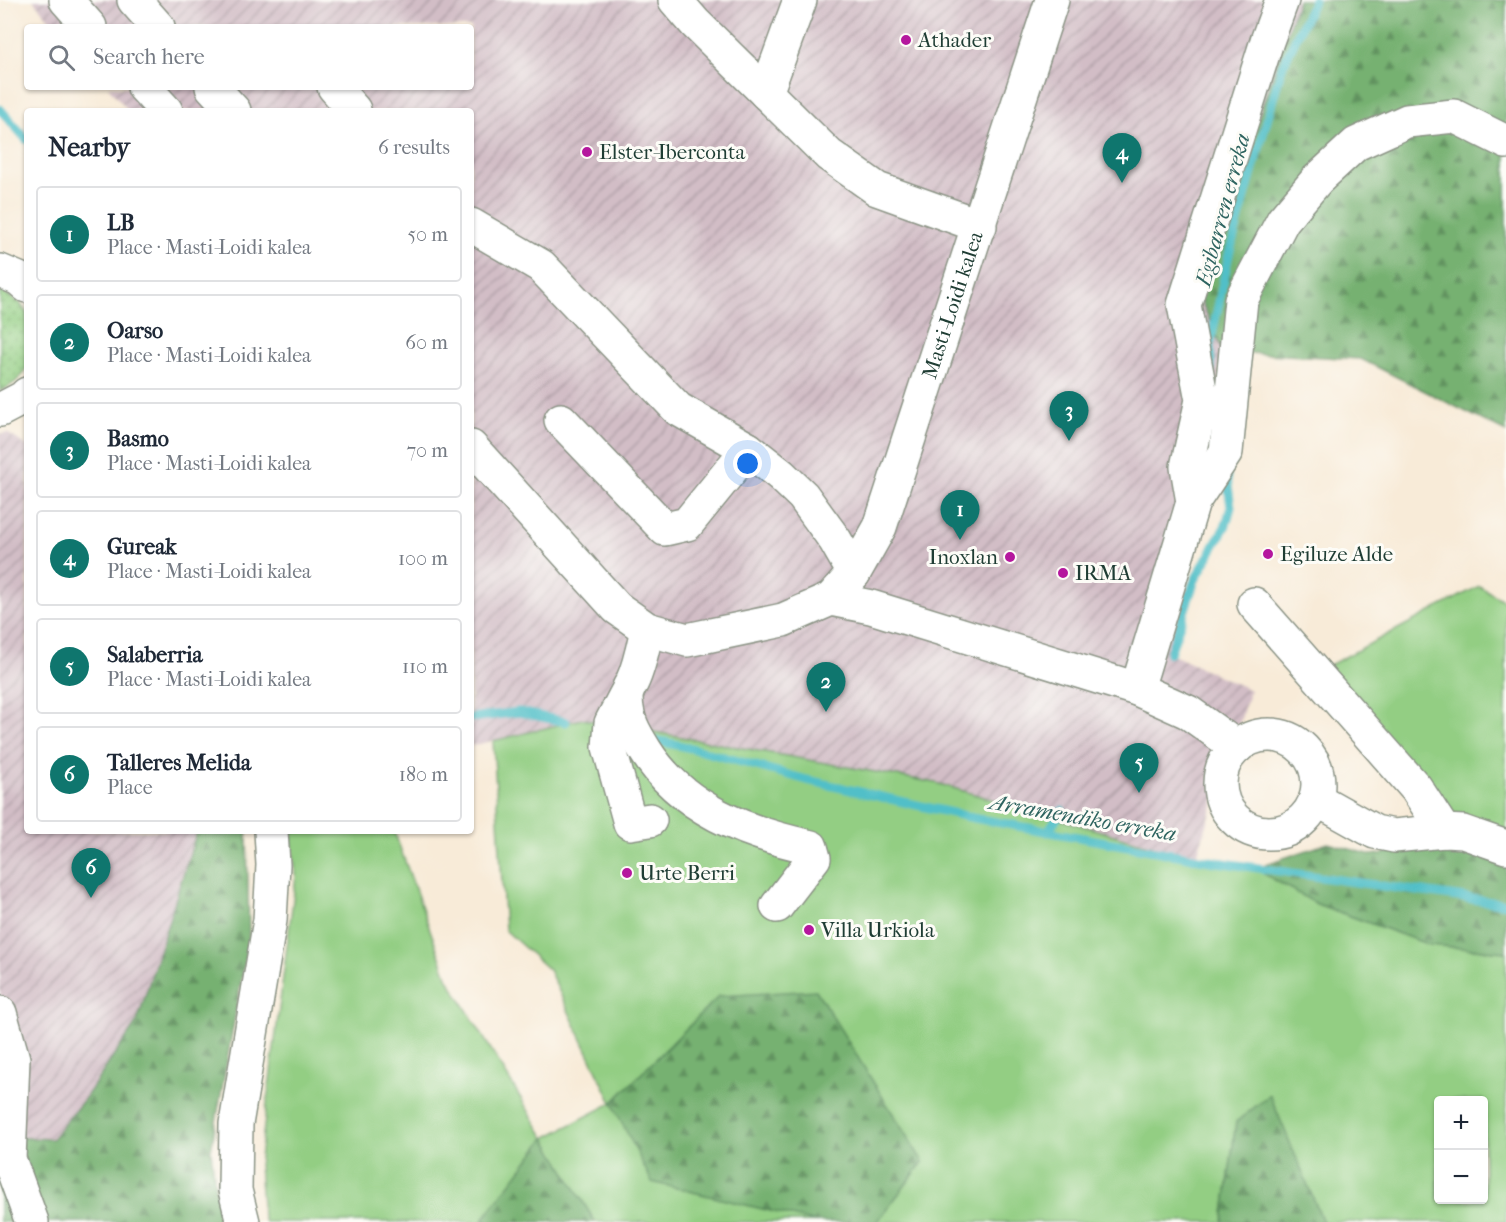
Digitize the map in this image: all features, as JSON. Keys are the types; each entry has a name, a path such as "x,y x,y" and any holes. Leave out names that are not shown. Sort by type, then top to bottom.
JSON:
{"street":[{"path":"66,0 87,24"},
{"path":"134,0 155,24"},
{"path":"675,0 694,23 829,154 877,189 980,226"},
{"path":"766,93 800,0"},
{"name":"Masti-Loidi kalea","path":"474,450 617,608 647,629 687,640 783,620 831,599 854,573 880,527 1052,0"},
{"path":"1193,502 1187,467 1202,400 1184,305 1282,0"},
{"path":"147,90 163,108"},
{"path":"1137,689 1193,502 1226,452 1241,300 1282,220 1310,188 1356,144 1407,121 1454,116 1506,142"},
{"path":"474,227 541,266 678,409 766,461 803,496 835,540 854,573"},
{"path":"561,420 664,529 687,524 748,449"},
{"path":"831,599 871,607 1137,689 1188,712 1237,747"},
{"path":"1254,604 1416,788 1444,831"},
{"path":"647,629 637,671 611,723 609,747 630,823 650,820"},
{"path":"626,696 630,724 650,758 677,790 706,809 745,828 777,840 811,847 814,858 777,906"},
{"path":"1266,735 1283,737 1302,747 1311,758 1318,775 1316,798 1305,818 1287,831 1263,833 1246,828 1232,817 1222,798 1220,785 1226,760 1237,747 1266,735"},
{"path":"1316,798 1375,832 1394,837 1444,831 1463,832 1506,847"},
{"path":"243,1222 235,1190 236,1124 270,920 273,865 271,834"},
{"path":"0,1013 13,1059 9,1159 32,1222"}],"shaded area":[{"path":"33,0 1298,0 1199,295 1221,347 1209,490 1171,654 1250,690 1196,859 936,783 582,719 474,745 474,108 126,108 111,90 474,90 474,24 53,24"},
{"path":"7,433 24,444 24,834 196,834 137,1023 86,1097 51,1139 4,1137 0,1104 0,434"}],"green space":[{"path":"1298,0 1506,0 1506,432 1361,359 1248,353 1221,347 1199,295"},
{"path":"0,290 20,303 24,309 24,372 16,382 0,391"},
{"path":"1479,586 1506,602 1506,835 1448,815 1324,668"},
{"path":"582,719 936,783 1196,859 1254,868 1317,904 1430,945 1506,952 1506,1222 1323,1222 1270,1096 1236,1122 1223,1222 877,1222 923,1162 653,1182 816,1222 595,1222 545,1139 481,1222 265,1222 259,1165 296,876 291,834 395,834 448,979 545,1138 612,1103 549,970 505,930 493,741"},
{"path":"196,834 247,834 249,938 211,1150 219,1222 0,1222 0,1104 4,1137 52,1139 86,1097 137,1022"},
{"path":"1328,843 1372,855 1449,843 1506,862 1506,952 1430,945 1317,904 1254,868"},
{"path":"816,990 923,1162 877,1222 816,1222 652,1182 612,1103 719,996"},
{"path":"1270,1095 1323,1222 1223,1222 1236,1122"},
{"path":"545,1138 595,1222 481,1222"}],"waterway":[{"name":"Egibarren erreka","path":"1211,368 1210,345 1229,254 1282,67 1314,0"},
{"path":"0,109 24,137"},
{"name":"Egibarren erreka","path":"1170,653 1195,580 1226,525 1231,507 1226,471"},
{"path":"474,718 519,712 566,722"},
{"name":"Arramendiko erreka","path":"659,741 807,780 974,818 1210,861 1506,904"},
{"name":"Egibarren erreka","path":"1047,832 1062,811"}],"place":[{"name":"Athader","path":"906,40"},
{"name":"Elster-Iberconta","path":"587,152"},
{"name":"Gureak","path":"1122,183"},
{"name":"Basmo","path":"1069,441"},
{"name":"LB","path":"960,540"},
{"name":"Egiluze Alde","path":"1268,554"},
{"name":"Inoxlan","path":"1010,557"},
{"name":"IRMA","path":"1063,573"},
{"name":"Oarso","path":"826,712"},
{"name":"Salaberria","path":"1139,793"},
{"name":"Urte Berri","path":"627,873"},
{"name":"Talleres Melida","path":"91,898"},
{"name":"Villa Urkiola","path":"809,930"}]}
